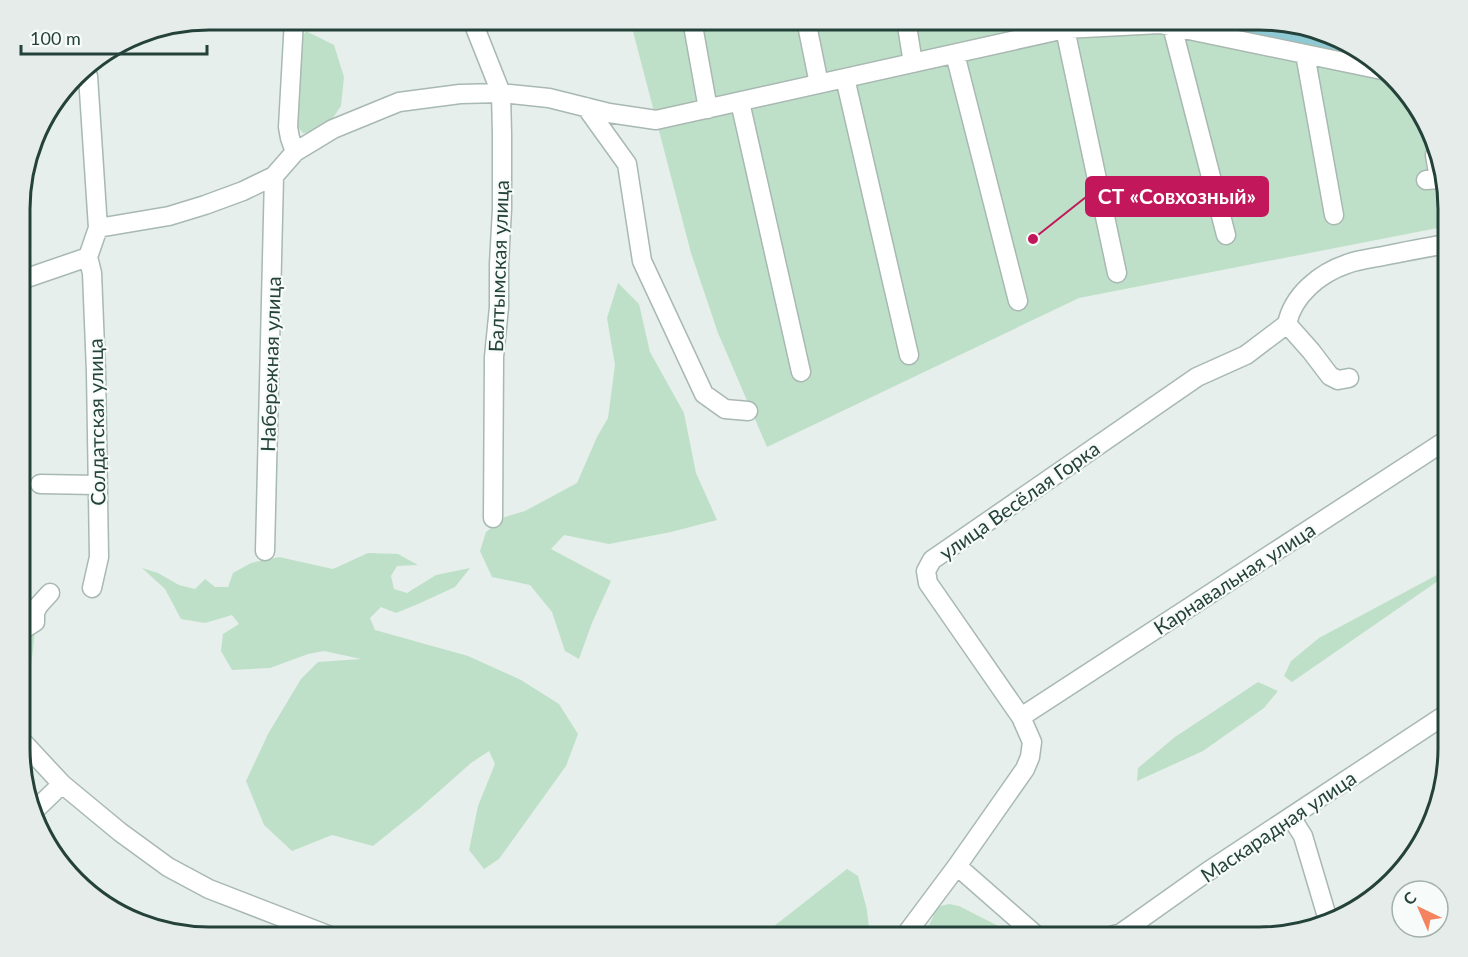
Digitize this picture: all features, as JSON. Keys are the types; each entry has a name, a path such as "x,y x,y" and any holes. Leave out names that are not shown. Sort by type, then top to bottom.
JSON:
{"street":[{"path":"293,30 288,127 295,152"},
{"name":"Балтымская улица","path":"476,30 501,93 501,209 499,307 494,357 493,518"},
{"path":"694,30 708,109"},
{"path":"809,30 819,84"},
{"path":"908,30 913,63"},
{"path":"98,228 169,216 243,191 274,176 295,152 333,129 399,102 460,93 501,93 549,98 609,114 656,120 1061,30"},
{"path":"1065,30 1117,273"},
{"path":"1173,30 1226,235"},
{"path":"1191,30 1367,67"},
{"path":"955,54 1018,301"},
{"path":"1305,54 1334,215"},
{"name":"Солдатская улица","path":"88,78 98,228 88,257 92,273 96,372 99,557 92,588"},
{"path":"845,78 909,355"},
{"path":"740,102 801,372"},
{"path":"586,107 627,164 642,261 704,394 725,410 748,411"},
{"name":"Набережная улица","path":"265,551 274,176"},
{"path":"1426,180 1435,179"},
{"path":"1349,378 1338,380 1330,376 1287,324 1289,311 1313,282 1347,264 1438,246"},
{"path":"30,277 88,257"},
{"name":"улица Весёлая Горка","path":"957,866 1025,769 1030,757 1032,742 1021,717 928,583 926,571 932,560 1197,377 1246,355 1287,324"},
{"name":"Карнавальная улица","path":"1021,717 1438,446"},
{"path":"40,484 97,484"},
{"path":"30,625 35,622 35,612 39,605 50,593"},
{"name":"Маскарадная улица","path":"1130,927 1207,872 1438,720"},
{"path":"30,750 62,784 120,832 168,867 209,889 305,927"},
{"path":"40,805 62,784"},
{"path":"1291,817 1303,836 1326,913"},
{"path":"911,927 957,866 1027,927"}],"green space":[{"path":"633,30 1270,30 1294,33 1338,49 1358,60 1377,75 1401,100 1424,141 1432,163 1438,198 1438,228 1079,298 767,447 718,333 691,253"},
{"path":"306,31 334,45 344,77 341,106 330,122 314,132 303,133 296,125 297,45"},
{"path":"618,283 639,304 650,352 684,413 696,473 717,520 609,544 564,535 551,549 611,581 579,659 565,651 552,612 530,585 492,577 480,551 486,532 505,517 525,511 577,483 608,418 615,365 607,318"},
{"path":"368,553 398,554 418,565 397,566 391,576 394,589 407,593 436,575 470,568 455,587 418,604 396,613 381,607 370,618 375,630 468,656 521,680 559,704 578,734 566,766 499,859 484,869 469,850 478,806 495,764 489,751 471,763 373,846 332,835 292,851 264,825 246,781 268,734 301,679 318,662 361,659 324,651 308,654 270,668 232,670 221,651 223,634 239,624 232,615 205,623 181,619 165,589 142,568 158,573 179,585 195,589 205,579 215,587 228,587 233,573 251,563 279,557 333,569"},
{"path":"1438,574 1438,581 1292,682 1284,676 1291,661 1319,638"},
{"path":"30,624 35,630 30,669"},
{"path":"1258,682 1278,691 1264,708 1203,751 1137,781 1138,768 1175,737"},
{"path":"847,869 858,876 869,927 773,927"},
{"path":"949,904 959,906 1000,927 929,927 937,907"}],"waterway":[{"path":"1258,30 1318,41"}],"place":[{"name":"СТ «Совхозный»","path":"1033,239"}]}
